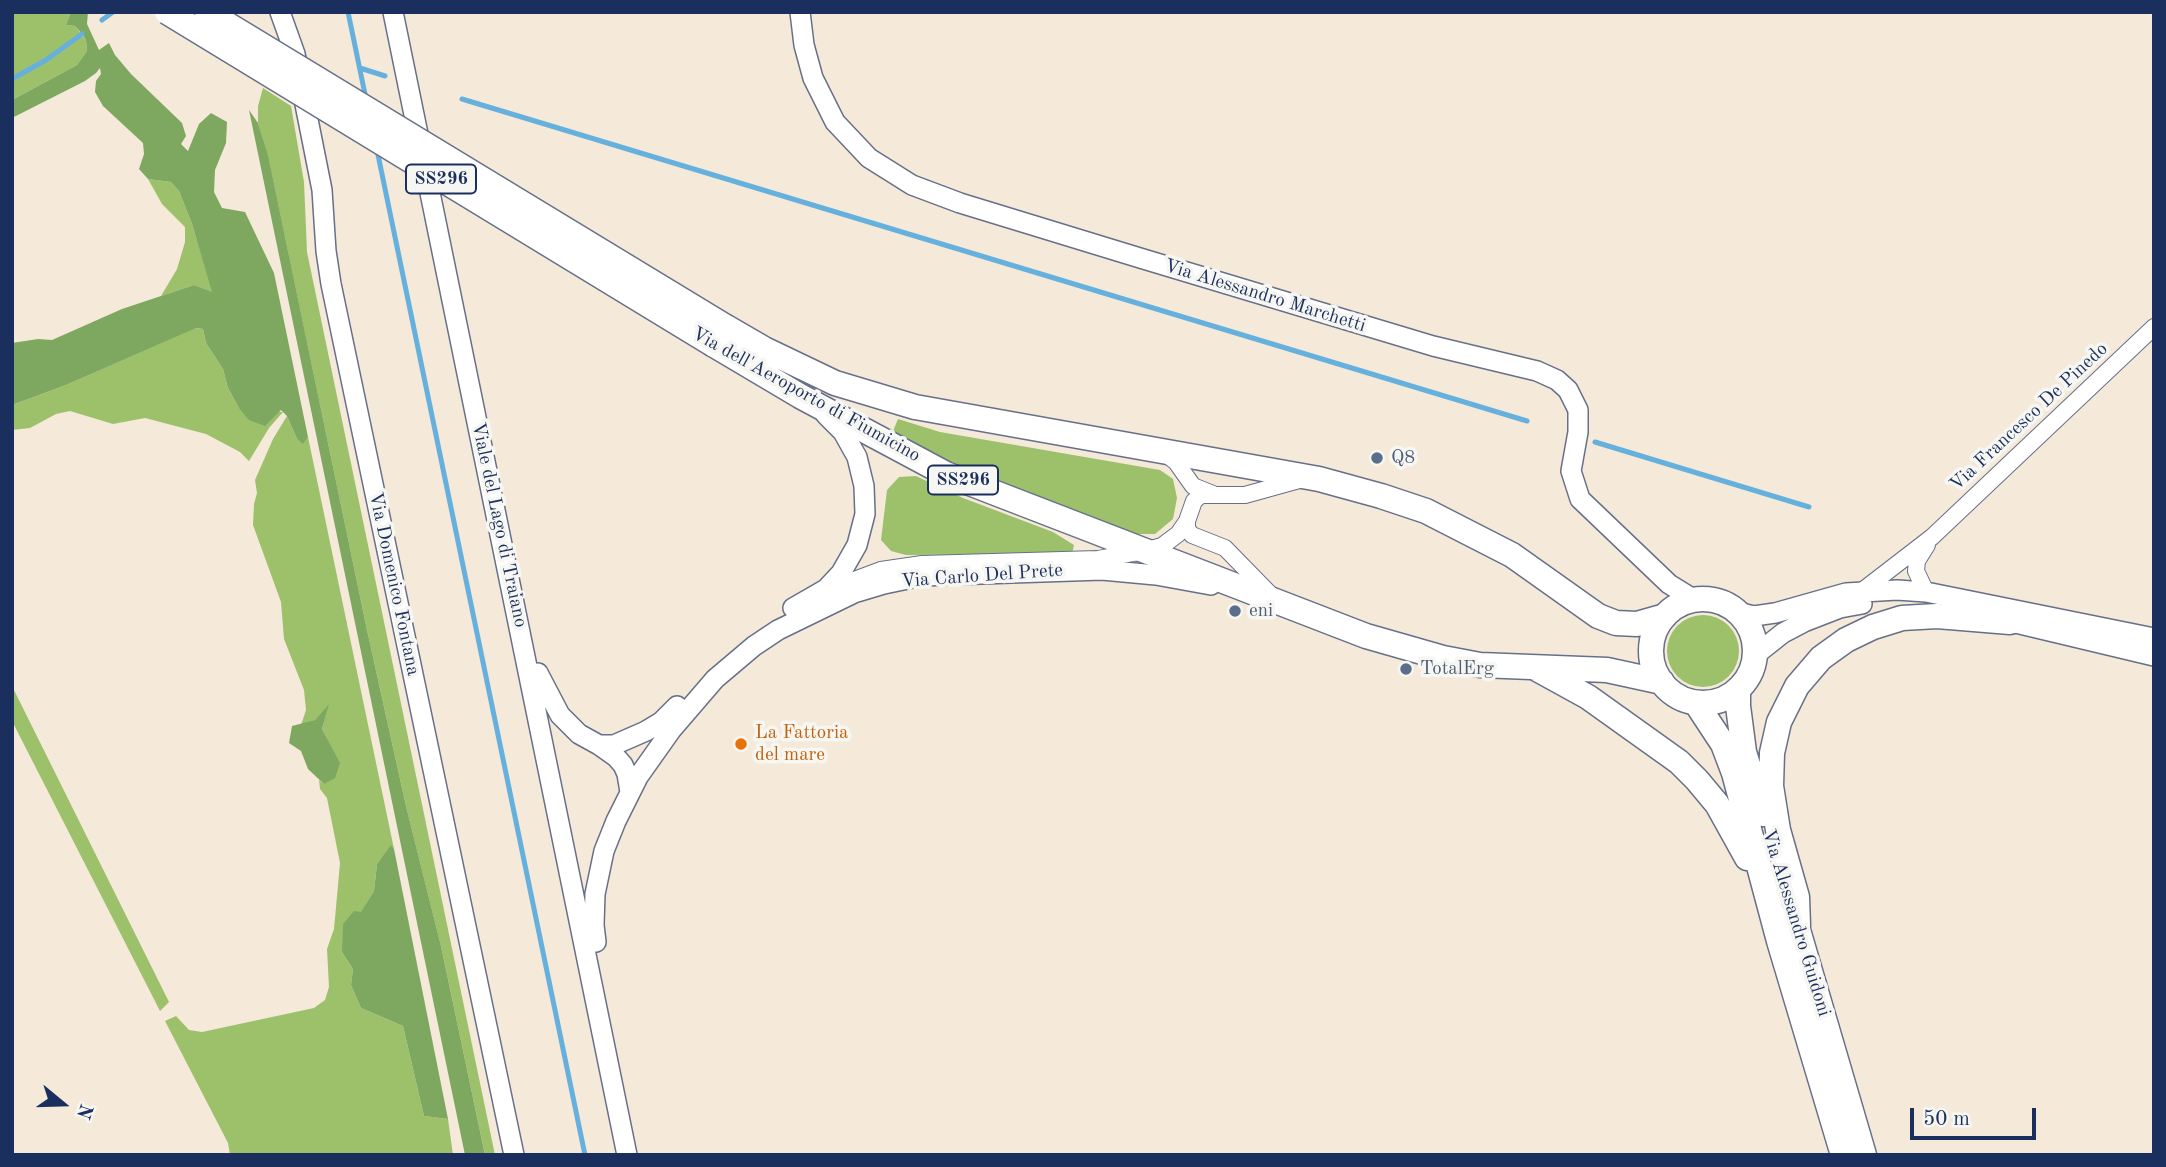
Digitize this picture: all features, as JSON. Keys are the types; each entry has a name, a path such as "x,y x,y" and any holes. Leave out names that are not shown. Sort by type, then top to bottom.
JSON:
{"main road":[{"name":"Via dell'Aeroporto di Fiumicino","path":"167,12 720,336 874,396 915,407 1319,479 1426,511 1512,555 1598,616 1616,622 1637,624 1665,616"},
{"name":"Via dell'Aeroporto di Fiumicino","path":"208,12 720,336 800,396 946,474 1366,636 1443,658 1480,665 1607,670 1662,682"},
{"path":"1695,600 1722,603 1737,612 1749,627 1755,646 1752,668 1738,689 1714,702 1696,703 1671,692 1653,667 1651,649 1655,631 1665,616 1684,603 1695,600"},
{"path":"1788,933 1797,897 1778,830 1771,786 1772,753 1779,722 1797,686 1821,659 1846,640 1873,627 1902,618 1937,616 2011,622"},
{"path":"1532,667 1588,697 1679,762 1698,780 1717,804 1740,842 1788,933"},
{"name":"Via Alessandro Guidoni","path":"1738,689 1744,752 1843,1155"},
{"name":"Via Alessandro Guidoni","path":"1696,703 1723,744 1734,773 1864,1155"}],"street":[{"name":"Via Domenico Fontana","path":"280,12 295,54 322,190 331,284 514,1155"},
{"name":"Viale del Lago di Traiano","path":"393,12 628,1155"},
{"name":"Via Alessandro Marchetti","path":"800,12 804,45 813,78 835,122 869,158 912,185 944,198 1101,247 1557,380 1568,390 1578,410 1578,432 1571,465 1574,485 1580,499 1669,584 1695,600"},
{"name":"Via Francesco De Pinedo","path":"1862,591 1932,537 2154,327"},
{"path":"800,396 832,421 851,444 862,472 866,499 863,527 848,563 834,582 815,596"},
{"path":"1160,451 1170,457 1193,486 1213,494 1245,495 1283,483 1319,479"},
{"name":"Via Carlo Del Prete","path":"599,745 614,746 661,722 726,654 774,620 815,596 850,580 881,570 922,564 1098,559 1170,541 1187,521 1194,501 1202,495 1213,494"},
{"path":"1187,521 1187,529 1192,535 1224,548 1266,591 1296,609"},
{"name":"Via Francesco De Pinedo","path":"1926,592 1916,571 1917,561 1932,537"},
{"name":"Via Carlo Del Prete","path":"598,1002 601,983 594,925 595,894 604,851 630,792 672,729 715,679 754,646 801,617 854,593 922,576 1102,570 1195,582 1296,609"},
{"path":"1737,612 1754,616 1862,591 1898,590 1926,592 2154,638"},
{"path":"1754,656 1783,633 1840,608 1896,602 1934,605 2154,656"},
{"path":"521,631 544,689 560,715 579,734 617,757 627,774 630,792"}],"green space":[{"path":"12,12 71,12 66,25 75,26 86,40 87,51 77,65 12,100"},
{"path":"71,12 88,12 87,24 99,50 109,43 131,74 182,123 186,136 181,144 188,151 199,124 211,113 227,122 226,143 215,170 214,192 222,208 245,212 274,273 308,437 303,444 297,439 287,416 281,410 265,426 249,420 228,388 223,369 206,343 203,329 196,328 66,385 12,405 12,343 52,340 122,309 194,285 212,292 192,224 179,191 171,182 148,179 139,169 144,154 143,143 103,106 95,92 96,81 101,74 100,68 85,81 12,118 12,100 77,65 87,51 86,40 82,34 75,26 66,25"},
{"path":"263,88 291,106 304,182 307,252 495,1155 485,1155 441,946 406,806 367,630 268,156 258,123 258,106"},
{"path":"249,110 258,123 268,155 367,630 406,806 441,946 485,1155 465,1155"},
{"path":"148,179 171,182 179,191 213,293 194,285 161,296 177,269 185,242 185,227 162,204"},
{"path":"195,328 203,329 206,343 223,369 228,388 239,408 283,412 269,428 249,461 240,452 206,434 145,418 113,424 70,411 56,414 30,428 12,430 12,405 66,385"},
{"path":"287,416 297,439 303,443 308,437 394,849 391,846 377,864 374,891 361,913 354,912 342,952 353,969 351,985 361,1008 403,1026 424,1116 448,1119 453,1155 230,1155 228,1143 165,1021 176,1016 189,1030 202,1032 314,1008 325,1000 329,987 327,949 334,929 340,863 327,798 320,789 319,780 324,784 330,745 322,729 328,706 315,720 301,725 306,710 304,690 284,639 281,602 253,525 257,493 255,480 273,439"},
{"path":"898,419 940,432 1160,470 1173,479 1177,498 1173,519 1155,534 1134,534 1007,486 891,436"},
{"path":"916,476 963,498 1053,532 1074,545 1072,554 906,555 891,551 881,540 887,490 899,477"},
{"path":"1703,615 1723,621 1733,631 1739,651 1733,671 1723,681 1703,687 1683,681 1673,671 1667,651 1673,631 1683,621"},
{"path":"12,686 169,1002 160,1011 12,721"},
{"path":"329,704 322,729 340,763 335,778 324,784 308,769 301,751 289,743 292,726 315,720"},
{"path":"391,845 394,849 448,1119 424,1116 403,1026 361,1008 351,985 353,969 342,952 343,924 354,911 361,912 374,891 377,864"}],"waterway":[{"path":"102,20 113,12"},
{"path":"348,12 366,99"},
{"path":"12,79 46,60 82,34"},
{"path":"360,68 385,76"},
{"path":"462,99 1527,421"},
{"path":"377,150 585,1155"},
{"path":"1595,442 1809,507"}],"place":[{"name":"Q8","path":"1377,458"},
{"name":"eni","path":"1235,611"},
{"name":"TotalErg","path":"1406,669"},
{"name":"La Fattoria del mare","path":"741,744"}]}
